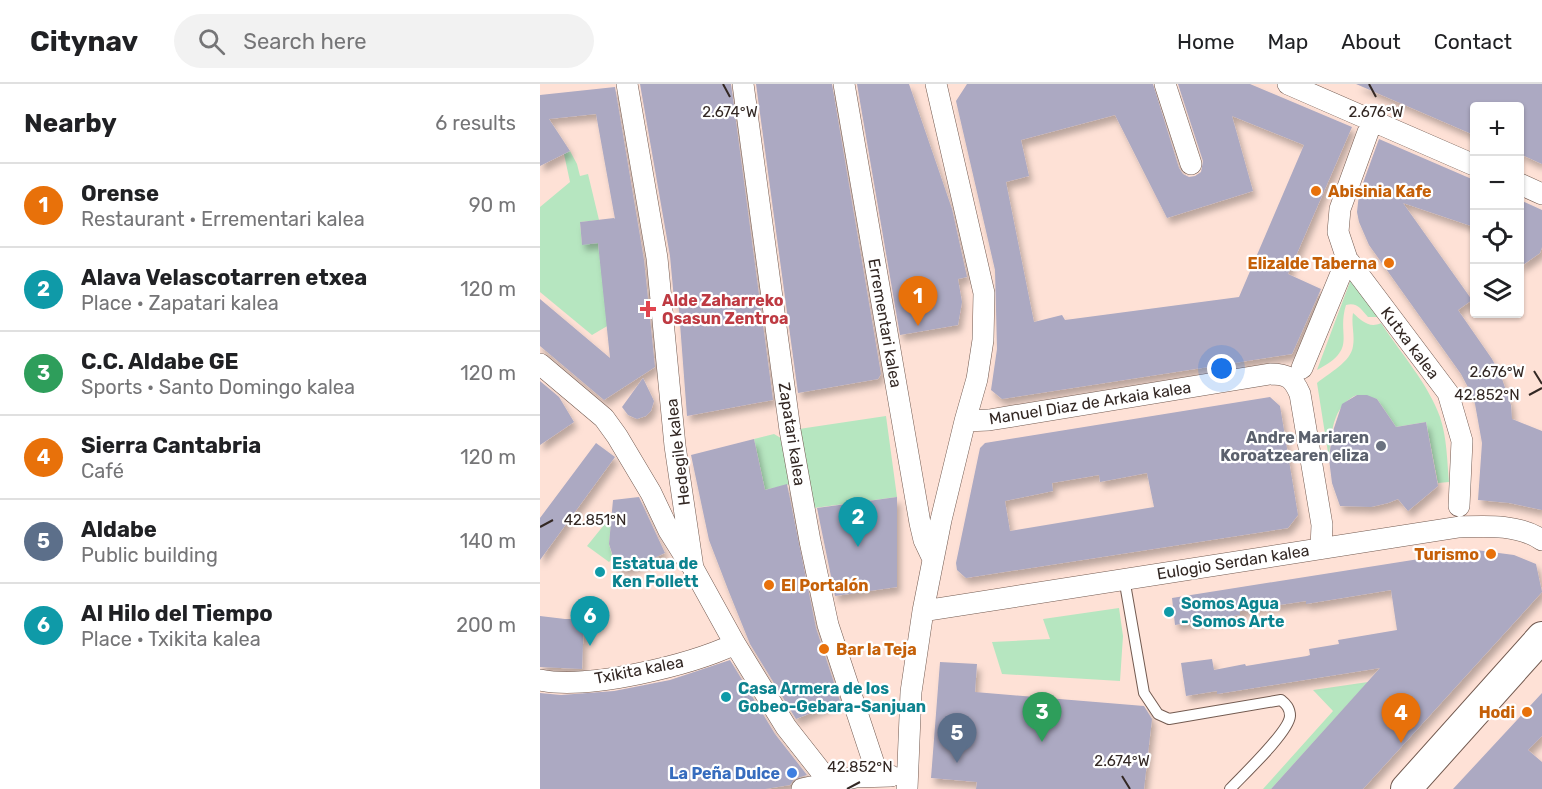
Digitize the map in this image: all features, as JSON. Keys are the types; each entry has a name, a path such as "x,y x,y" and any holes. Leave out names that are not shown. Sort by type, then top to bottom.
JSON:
{"main road":[{"path":"1406,789 1542,637"}],"street":[{"name":"Hedegile kalea","path":"627,84 657,258 675,446 693,568 735,644 786,727 830,783"},
{"name":"Zapatari kalea","path":"743,84 790,430 810,541 828,625 878,776"},
{"name":"Errementari kalea","path":"844,84 920,523 924,540 933,559"},
{"path":"802,789 856,777 878,776 907,782 911,692 923,611 964,421 977,379 983,340 984,293 936,84"},
{"path":"1165,84 1191,164"},
{"path":"1288,84 1470,163"},
{"name":"Kutxa kalea","path":"1368,132 1340,209 1338,232 1347,259 1448,393 1462,441 1459,506"},
{"path":"1524,186 1542,194"},
{"path":"1302,368 1347,259"},
{"path":"540,364 604,418 629,455 669,531 693,568"},
{"name":"Manuel Diaz de Arkaia kalea","path":"964,421 989,420 1281,374 1294,381 1300,394 1322,525 1321,548"},
{"name":"Eulogio Serdan kalea","path":"923,611 1459,527 1489,526 1512,529 1534,535 1542,540"},
{"name":"Txikita kalea","path":"540,680 573,681 618,677 707,656 735,644"}],"lane":[{"path":"1124,578 1144,693 1158,714 1169,719 1281,700 1287,706 1290,715 1286,729 1230,789"}],"green space":[{"path":"570,151 580,176 588,174 599,220 580,222 582,244 598,243 609,325 592,335 540,292 540,207 570,182 564,154"},
{"path":"1351,279 1378,317 1368,317 1356,305 1346,305 1342,348 1338,355 1317,370"},
{"path":"1353,313 1369,324 1381,323 1429,393 1442,425 1449,482 1438,483 1426,422 1396,427 1377,399 1357,395 1342,406 1334,422 1329,459 1317,383 1344,362 1351,352"},
{"path":"886,416 897,497 814,508 799,429"},
{"path":"774,434 786,441 795,483 765,490 754,439"},
{"path":"612,515 609,544 613,558 609,562 587,546"},
{"path":"1119,608 1123,636 1120,681 1002,674 992,642 1050,639 1043,619"},
{"path":"1368,682 1271,789 1263,789 1333,711 1313,690"}],"building":[{"path":"640,84 731,84 773,400 687,416 678,297 675,310 670,256"},
{"path":"756,84 832,84 881,374 878,379 798,393"},
{"path":"857,84 909,84 952,209 967,277 958,279 962,302 958,325 900,335"},
{"path":"967,84 1153,84 1179,168 1189,177 1201,172 1203,161 1178,84 1250,84 1352,127 1288,274 1321,289 1292,354 1002,399 991,390 997,349 995,270 956,101","holes":["1115,115 1167,218 1253,191 1232,116 1304,145 1239,297 1065,320 1062,315 1034,322 1006,182 1029,176 1021,140"]},
{"path":"1356,84 1542,84 1542,164 1524,156 1524,102 1470,102 1470,133"},
{"path":"615,87 644,260 655,367 604,400 540,346 540,299 610,358 598,243 582,245 580,222 615,219 596,114 549,119 570,151 540,166 540,95"},
{"path":"1379,139 1470,178 1470,226 1403,203 1470,297 1470,301 1458,310 1501,376 1511,405 1512,419 1542,431 1542,510 1509,503 1478,500 1482,443 1475,404 1470,391 1461,374 1369,245 1357,212 1359,194"},
{"path":"1524,202 1542,210 1540,253 1524,264"},
{"path":"643,378 654,401 651,411 646,416 637,419 628,415 622,407"},
{"path":"540,381 559,397 574,422 540,445"},
{"name":"Andre Mariaren Koroatzearen eliza","path":"1357,395 1367,395 1377,399 1396,427 1426,422 1438,486 1408,511 1398,499 1371,507 1340,506 1332,483 1329,459 1332,434 1342,404"},
{"path":"1270,397 1280,406 1298,515 1288,528 966,578 957,570 956,563 980,448 985,443","holes":["1147,473 1154,507 1010,531 1005,501 1053,491 1052,483 1099,475 1100,482"]},
{"path":"754,439 765,490 787,484 816,628 840,701 796,719 750,644 729,592 709,540 691,455"},
{"path":"596,443 615,457 540,560 540,518"},
{"path":"639,497 665,553 632,568 622,570 616,566 609,544 613,500"},
{"path":"897,497 897,587 835,596 817,508"},
{"path":"1476,550 1514,555 1536,564 1542,592 1363,789 1271,789 1380,668 1217,694 1217,691 1186,696 1181,663 1212,659 1214,670 1245,664 1246,666 1307,656 1310,655 1309,649 1339,644 1338,640 1397,630 1391,590 1306,604 1306,601 1240,611 1240,615 1175,625 1172,598"},
{"path":"540,616 584,619 582,669 540,667"},
{"path":"730,660 775,734 807,775 794,779 790,785 765,789 540,789 540,693 561,695 614,691 670,680"},
{"path":"940,662 977,664 975,692 1144,706 1152,719 1144,789 976,789 977,782 931,778"},
{"path":"1542,693 1542,736 1528,750 1542,762 1542,789 1453,789"}],"place":[{"name":"Abisinia Kafe","path":"1316,191"},
{"name":"Elizalde Taberna","path":"1389,263"},
{"name":"Alde Zaharreko Osasun Zentroa","path":"648,309"},
{"name":"Orense","path":"918,326"},
{"name":"Andre Mariaren Koroatzearen eliza","path":"1381,446"},
{"name":"Alava Velascotarren etxea","path":"858,547"},
{"name":"Turismo","path":"1491,554"},
{"name":"Estatua de Ken Follett","path":"600,572"},
{"name":"El Portalón","path":"769,585"},
{"name":"Somos Agua - Somos Arte","path":"1169,612"},
{"name":"Al Hilo del Tiempo","path":"590,646"},
{"name":"Bar la Teja","path":"824,649"},
{"name":"Casa Armera de los Gobeo-Gebara-Sanjuan","path":"726,697"},
{"name":"Hodi","path":"1527,712"},
{"name":"C.C. Aldabe GE","path":"1042,742"},
{"name":"Sierra Cantabria","path":"1401,743"},
{"name":"Aldabe","path":"957,763"},
{"name":"La Peña Dulce","path":"792,773"}]}
